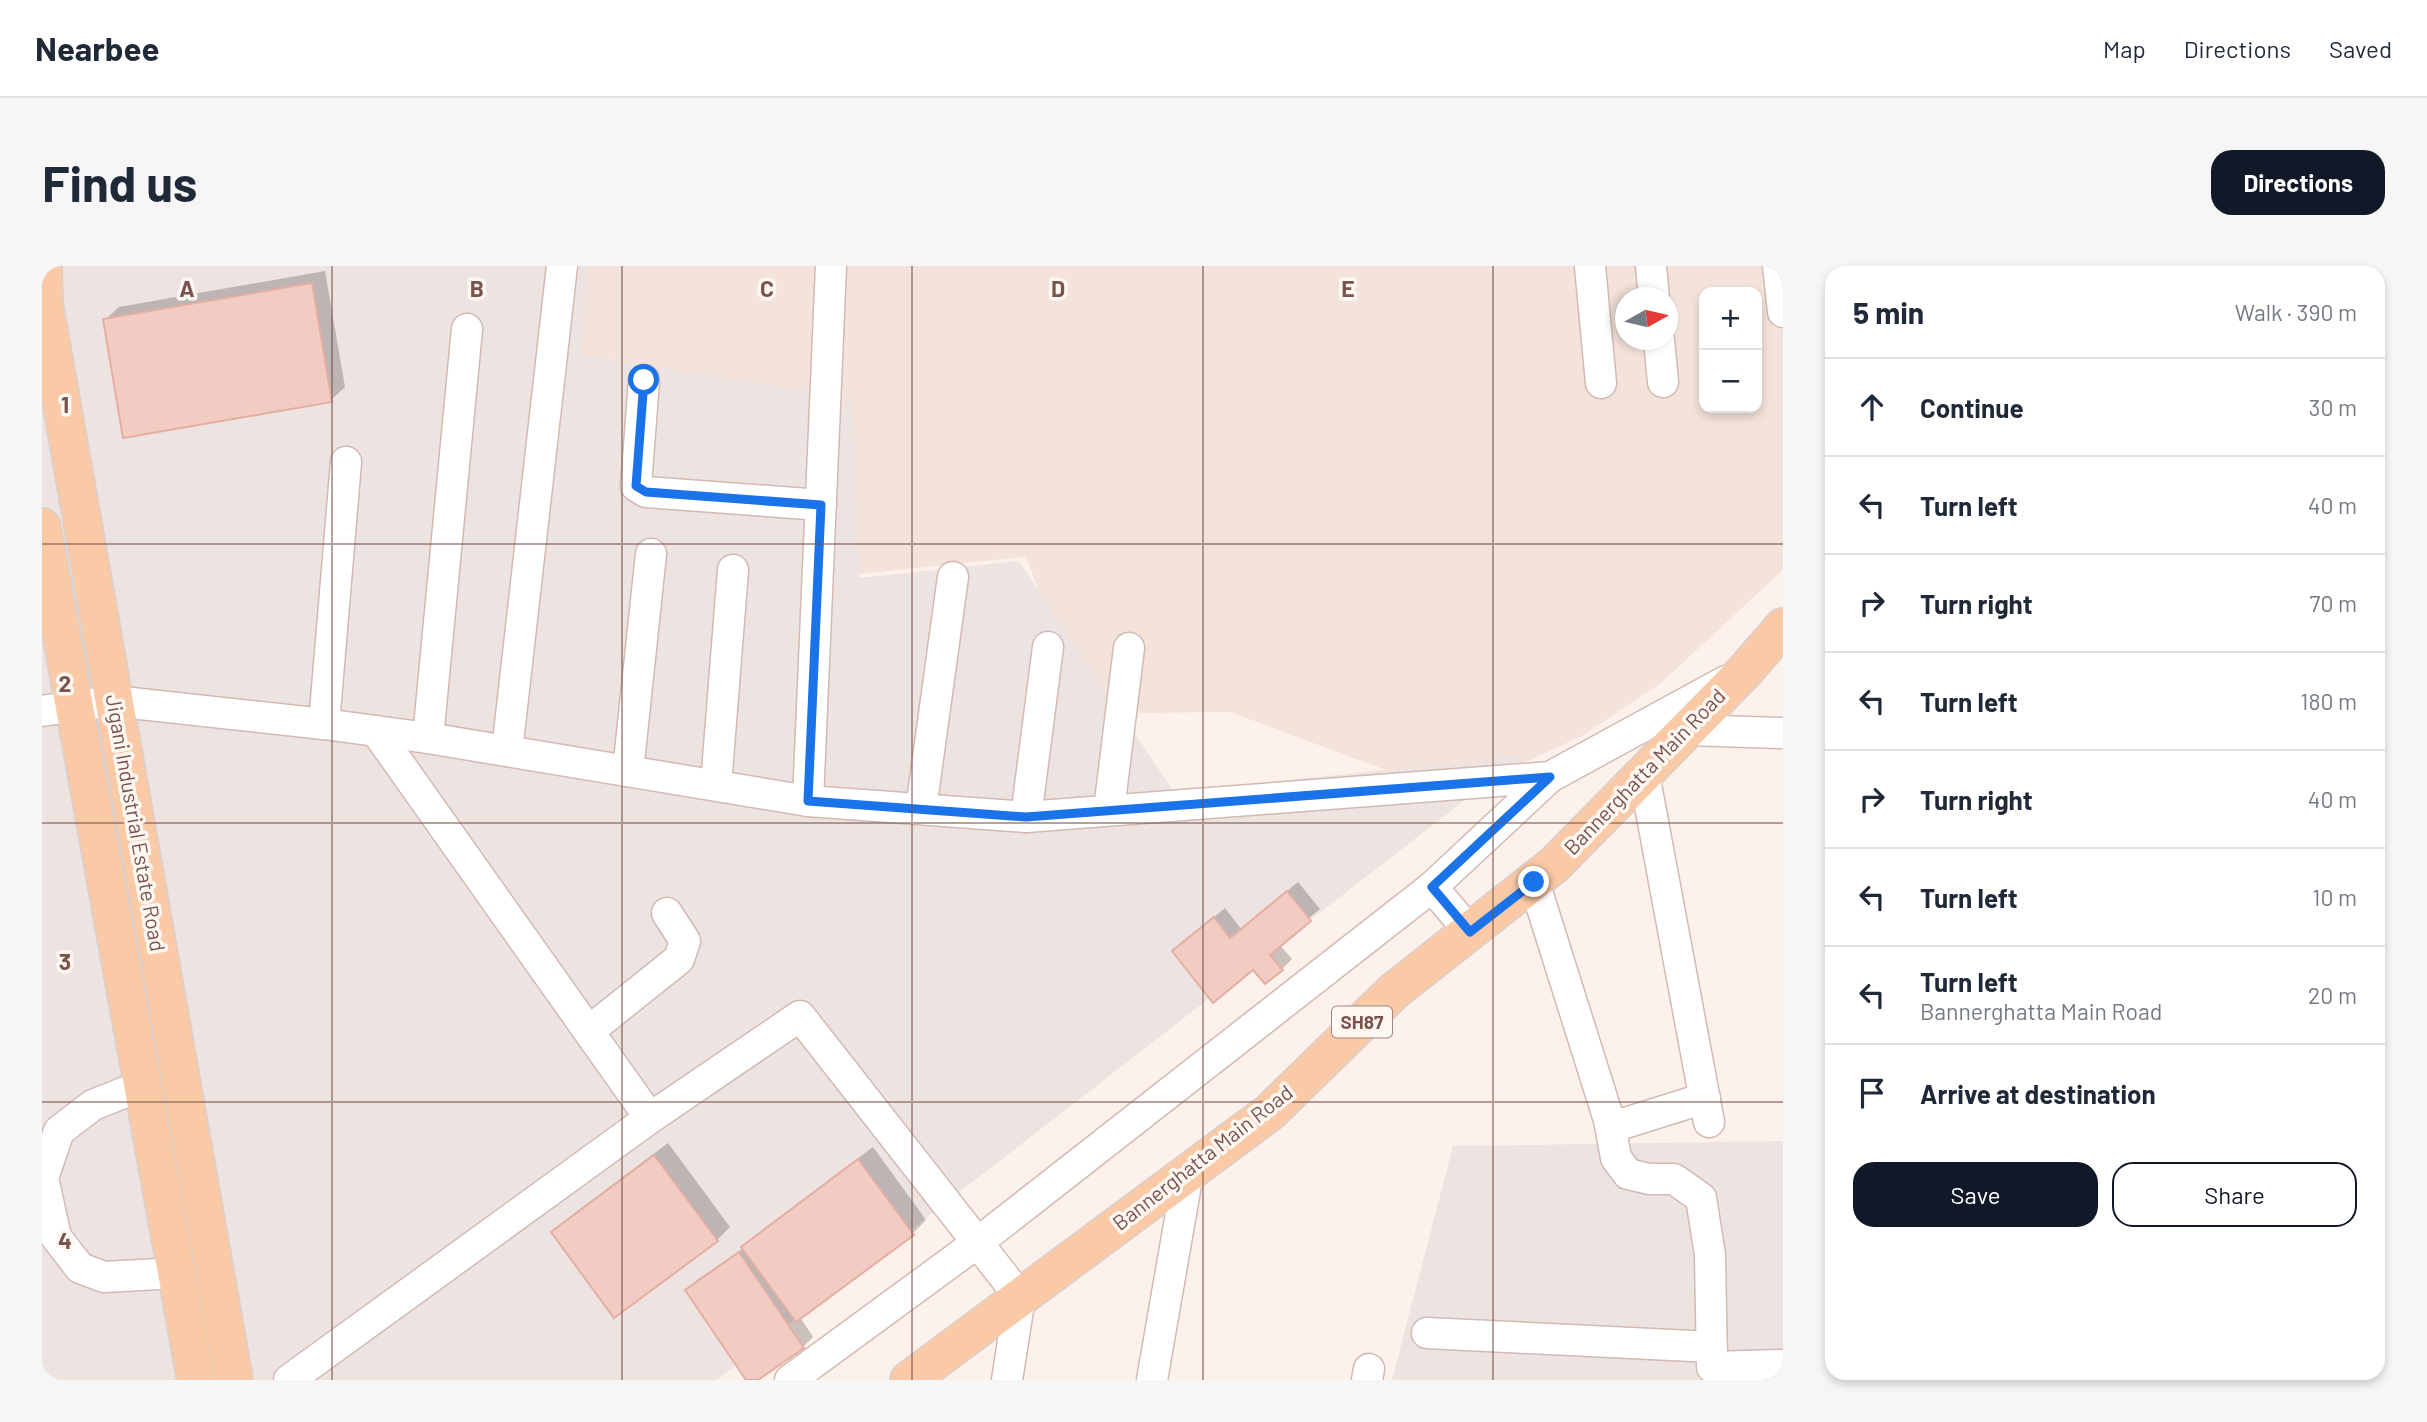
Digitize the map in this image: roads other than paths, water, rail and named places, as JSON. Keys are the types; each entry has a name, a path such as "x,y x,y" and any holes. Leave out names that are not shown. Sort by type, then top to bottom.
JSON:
{"main road":[{"name":"Jigani Industrial Estate Road","path":"43,266 44,304 234,1380"},
{"name":"Jigani Industrial Estate Road","path":"42,527 59,708 144,1085 196,1380"},
{"name":"Bannerghatta Main Road","path":"909,1380 1270,1112 1395,991 1555,865 1744,672 1783,627"}],"street":[{"path":"507,751 562,266"},
{"path":"808,801 831,266"},
{"path":"1590,266 1601,383"},
{"path":"1651,266 1653,287"},
{"path":"1778,266 1783,312"},
{"path":"428,738 467,329"},
{"path":"1659,350 1663,382"},
{"path":"644,380 636,486 646,492 821,505"},
{"path":"324,724 346,462"},
{"path":"628,771 651,554"},
{"path":"716,785 733,570"},
{"path":"921,809 953,577"},
{"path":"1026,817 1048,647"},
{"path":"1109,810 1129,648"},
{"path":"790,1380 977,1243 1432,887 1550,777 1744,672"},
{"path":"59,708 113,701 324,724 428,738 808,801 1026,817 1550,777"},
{"path":"1687,730 1783,733"},
{"path":"376,731 650,1118"},
{"path":"1609,1120 1622,1124 1707,1110 1644,774"},
{"path":"1534,882 1609,1120 1616,1158 1628,1174 1649,1180 1674,1179 1701,1198 1710,1255 1712,1365"},
{"path":"1432,887 1470,932"},
{"path":"589,1031 679,959 685,941 667,913"},
{"path":"289,1380 650,1118 800,1016 1020,1297 1007,1380"},
{"path":"144,1085 93,1105 58,1131 43,1178 56,1237 80,1268 104,1277 177,1273"},
{"path":"1152,1380 1188,1172"},
{"path":"1427,1333 1712,1365 1783,1365"}]}
